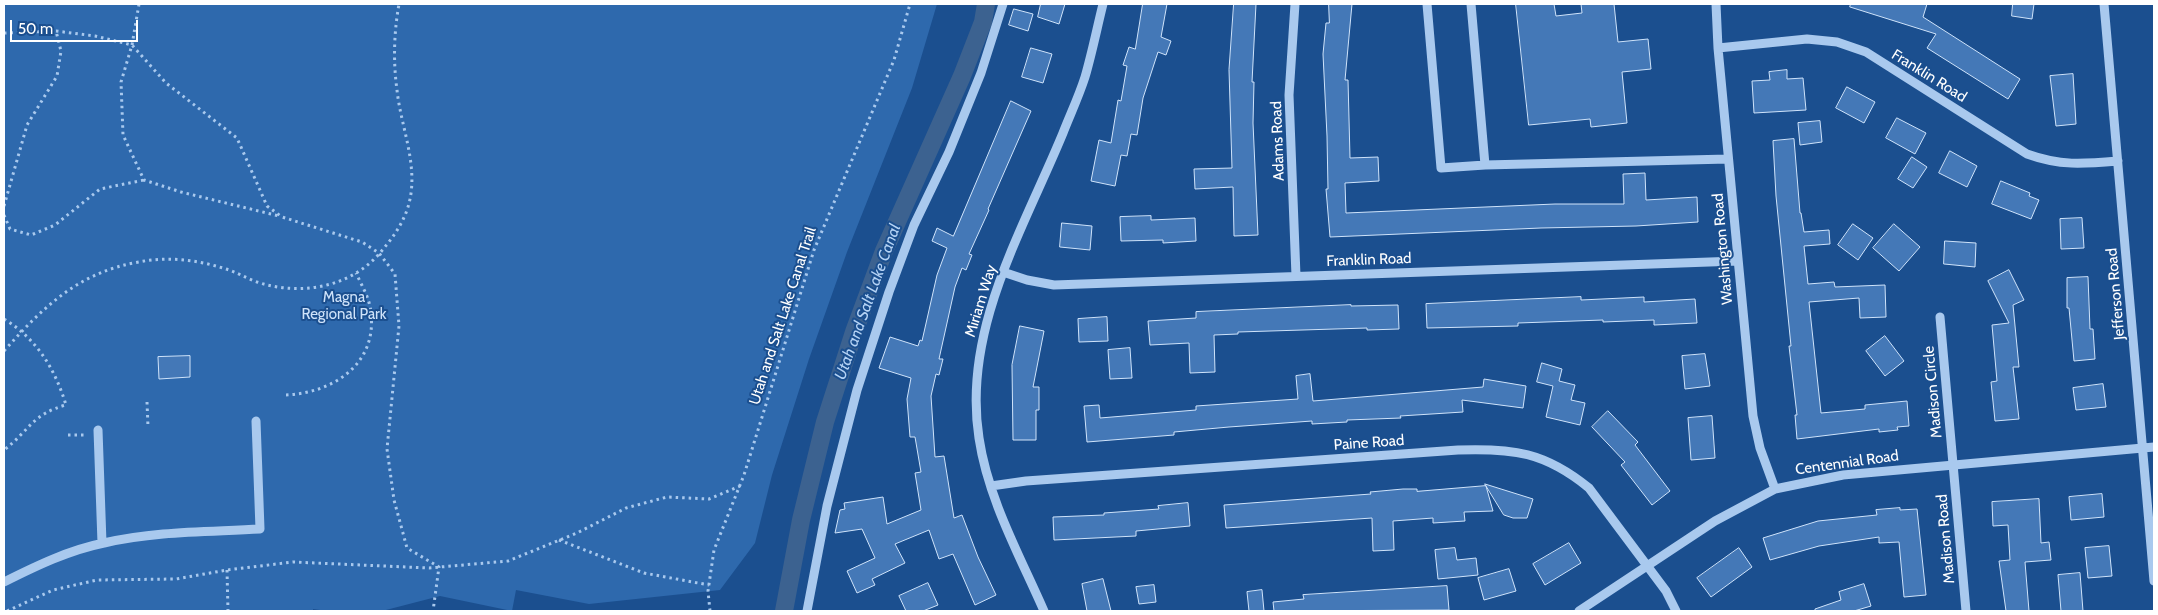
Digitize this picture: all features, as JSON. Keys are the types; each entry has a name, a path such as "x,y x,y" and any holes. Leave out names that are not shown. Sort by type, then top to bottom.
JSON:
{"street":[{"path":"807,611 826,506 857,390 889,292 914,225 981,74 1004,4"},
{"name":"Miriam Way","path":"1044,611 991,486 979,438 976,394 980,352 989,312 1003,272 1085,78 1102,4"},
{"name":"Adams Road","path":"1295,4 1289,95 1296,276"},
{"path":"1427,4 1441,168 1485,165 1728,159"},
{"path":"1471,4 1485,165"},
{"name":"Washington Road","path":"1716,4 1728,159 1754,416 1760,448 1775,489"},
{"name":"Jefferson Road","path":"2104,4 2154,581"},
{"name":"Franklin Road","path":"1718,48 1807,39 1837,42 1866,52 2027,154 2048,162 2118,161"},
{"name":"Franklin Road","path":"1003,272 1027,280 1054,285 1738,260"},
{"name":"Madison Circle","path":"1940,317 1954,464"},
{"path":"4,582 61,556 102,543 152,535 260,529 256,421"},
{"path":"98,432 102,543"},
{"name":"Centennial Road","path":"1579,611 1648,567 1715,520 1775,489 1843,474 2154,446"},
{"name":"Paine Road","path":"991,486 1026,481 1449,451 1514,450 1537,456 1556,465 1573,475 1589,488 1666,591 1676,611"},
{"name":"Madison Road","path":"1954,464 1966,611"}],"path":[{"path":"139,4 132,45 121,82 123,135 144,180"},
{"path":"4,351 40,311 70,287 96,274 141,261 187,260 227,269 273,286 293,289 330,284 356,274 372,262 395,236 408,209 412,179 408,141 397,91 394,56 395,24 399,4"},
{"name":"Utah and Salt Lake Canal Trail","path":"710,611 709,586 714,550 740,486 814,250 894,60 910,4"},
{"path":"4,206 27,125 57,76 61,51 56,31"},
{"path":"4,33 56,31 95,36 132,45 166,83 237,138 267,206 282,217"},
{"path":"4,215 10,229 31,234 55,225 100,189 144,180 181,192 282,217 362,242 379,253 395,274 399,326 387,449 394,500 407,548 439,567"},
{"path":"286,396 314,392 336,384 349,373 358,361 368,342 372,313 369,301 356,274"},
{"path":"4,319 30,338 48,362 58,380 66,405 41,415 4,450"},
{"path":"147,402 148,427"},
{"path":"68,435 98,432"},
{"path":"7,611 53,590 70,585 113,580 176,580 227,570 293,562 439,567 508,560 558,540 626,508 667,497 709,499 740,486"},
{"path":"558,540 644,573 709,586"},
{"path":"433,611 439,567"},
{"path":"227,570 228,611"}],"green space":[{"name":"Magna Regional Park","path":"4,4 937,4 912,88 847,252 809,359 772,475 755,543 720,590 589,604 516,590 512,611 440,596 382,611 327,611 313,609 313,611 4,611"}],"building":[{"path":"1041,4 1065,4 1059,24 1038,17"},
{"path":"1143,4 1167,4 1161,37 1171,41 1166,55 1158,52 1143,98 1137,135 1131,134 1127,156 1121,155 1115,186 1091,181 1099,140 1111,143 1118,100 1121,101 1127,66 1123,65 1129,47 1135,49"},
{"path":"1234,4 1256,4 1252,82 1254,82 1253,123 1258,235 1234,236 1233,187 1195,189 1194,169 1232,168 1229,70"},
{"path":"1329,4 1352,4 1345,80 1348,80 1350,158 1378,157 1379,181 1345,183 1346,213 1555,204 1624,204 1623,174 1645,173 1646,200 1697,197 1698,222 1330,237 1326,189 1328,189 1327,136 1323,54 1326,23 1329,23"},
{"path":"1516,4 1554,4 1556,16 1582,13 1581,4 1614,4 1618,42 1648,39 1651,69 1622,72 1627,123 1591,127 1590,119 1529,125"},
{"path":"1851,4 1927,4 1923,17 2020,79 2008,99 1927,48 1936,34 1850,7"},
{"path":"2013,4 2034,4 2032,19 2012,16"},
{"path":"1014,9 1033,14 1028,31 1009,25"},
{"path":"1031,48 1052,54 1043,83 1022,77"},
{"path":"1787,70 1787,79 1803,78 1806,110 1754,113 1752,81 1770,80 1769,72"},
{"path":"2073,74 2076,124 2056,126 2050,76"},
{"path":"1847,87 1875,102 1864,123 1836,108"},
{"path":"1011,101 1031,111 969,254 972,255 966,270 962,268 955,287 939,359 943,359 939,375 936,374 931,396 935,457 944,456 954,518 962,515 978,557 996,595 975,605 953,554 939,559 929,530 895,544 905,563 872,579 875,585 857,593 847,571 875,558 862,529 835,533 840,510 845,509 844,503 883,497 887,524 921,510 915,473 921,472 915,437 910,437 907,399 911,378 879,368 890,337 918,346 920,340 922,341 937,275 947,248 932,241 937,228 953,236"},
{"path":"1897,118 1926,133 1915,154 1886,138"},
{"path":"1820,121 1822,142 1800,145 1798,123"},
{"path":"1794,139 1800,213 1804,232 1829,230 1830,244 1804,246 1808,284 1834,282 1835,287 1885,285 1886,317 1860,318 1859,298 1809,302 1821,413 1865,409 1865,405 1907,401 1909,426 1897,427 1898,430 1879,432 1879,429 1797,439 1795,415 1797,415 1789,346 1791,346 1776,196 1773,141"},
{"path":"1950,151 1977,166 1967,187 1939,173"},
{"path":"1912,157 1927,167 1913,188 1898,179"},
{"path":"2001,181 2030,193 2029,196 2039,200 2031,219 1992,204"},
{"path":"1151,216 1151,220 1195,218 1196,241 1163,243 1163,240 1121,241 1120,217"},
{"path":"2082,218 2084,248 2061,249 2060,219"},
{"path":"1062,223 1092,226 1090,250 1060,247"},
{"path":"1853,224 1873,238 1858,260 1838,245"},
{"path":"1894,224 1920,247 1899,271 1873,248"},
{"path":"1945,241 1976,243 1975,267 1944,264"},
{"path":"2009,270 2024,300 2013,305 2019,367 2013,367 2019,419 1995,421 1991,382 1997,381 1992,325 2009,323 1988,281"},
{"path":"2088,277 2090,329 2093,329 2095,359 2074,361 2069,308 2067,308 2067,278"},
{"path":"1581,297 1581,300 1644,297 1644,302 1695,299 1697,323 1654,325 1654,320 1603,322 1603,320 1518,323 1518,326 1427,328 1426,304"},
{"path":"1351,305 1398,305 1399,329 1367,330 1367,328 1238,332 1238,334 1214,335 1215,372 1190,373 1189,343 1150,345 1148,321 1196,318 1196,312"},
{"path":"1107,317 1108,341 1079,342 1078,319"},
{"path":"1020,326 1044,331 1033,387 1039,387 1039,410 1036,410 1036,440 1013,440 1012,365"},
{"path":"1885,336 1904,361 1885,376 1866,351"},
{"path":"1130,348 1132,378 1110,379 1108,350"},
{"path":"1705,354 1710,386 1685,389 1682,356"},
{"path":"190,356 190,377 159,379 158,357"},
{"path":"1542,363 1562,369 1559,381 1575,385 1571,400 1585,403 1580,425 1546,417 1553,386 1537,382"},
{"path":"1310,374 1313,401 1483,387 1484,379 1526,386 1523,408 1462,400 1463,412 1400,416 1401,418 1347,420 1347,422 1312,424 1312,421 1229,427 1174,432 1174,435 1087,442 1084,406 1099,405 1100,418 1196,410 1196,406 1298,399 1296,376"},
{"path":"2103,384 2106,407 2076,410 2073,388"},
{"path":"1608,411 1638,442 1635,445 1670,491 1652,505 1621,465 1625,462 1592,427"},
{"path":"1712,416 1715,458 1691,460 1688,418"},
{"path":"1485,484 1533,499 1527,518 1513,518 1504,515"},
{"path":"1486,486 1493,511 1464,512 1465,521 1433,523 1433,518 1393,521 1394,550 1373,551 1372,518 1226,528 1224,505 1371,494 1370,492 1403,489 1417,489 1417,491"},
{"path":"2102,494 2104,517 2071,520 2069,497"},
{"path":"2039,499 2041,543 2049,542 2051,560 2025,562 2029,611 2006,611 1999,561 2010,560 2008,525 1993,526 1992,502"},
{"path":"1188,503 1190,526 1136,531 1136,536 1054,540 1053,517 1104,515 1104,513 1159,509 1158,506"},
{"path":"1900,508 1900,510 1917,509 1926,595 1904,597 1899,542 1879,543 1879,537 1819,546 1770,560 1763,538 1818,521 1877,515 1876,510"},
{"path":"1569,543 1581,563 1545,585 1533,564"},
{"path":"2109,546 2112,576 2088,578 2085,548"},
{"path":"1455,548 1457,560 1476,558 1478,575 1438,579 1435,550"},
{"path":"1739,548 1752,567 1711,597 1697,578"},
{"path":"1509,569 1516,591 1484,600 1478,578"},
{"path":"2080,573 2083,611 2061,611 2058,575"},
{"path":"1103,579 1111,611 1087,611 1082,584"},
{"path":"928,583 938,605 923,611 906,611 899,596"},
{"path":"1864,584 1871,606 1854,611 1815,611 1815,609 1841,600 1839,592"},
{"path":"1154,585 1156,602 1139,604 1136,587"},
{"path":"1447,586 1449,610 1274,611 1273,602 1304,599 1303,595"},
{"path":"1262,590 1264,611 1249,611 1247,592"}],"waterway":[{"name":"Utah and Salt Lake Canal","path":"784,611 801,520 825,422 854,332 884,251 962,76 983,22 986,4"}]}
